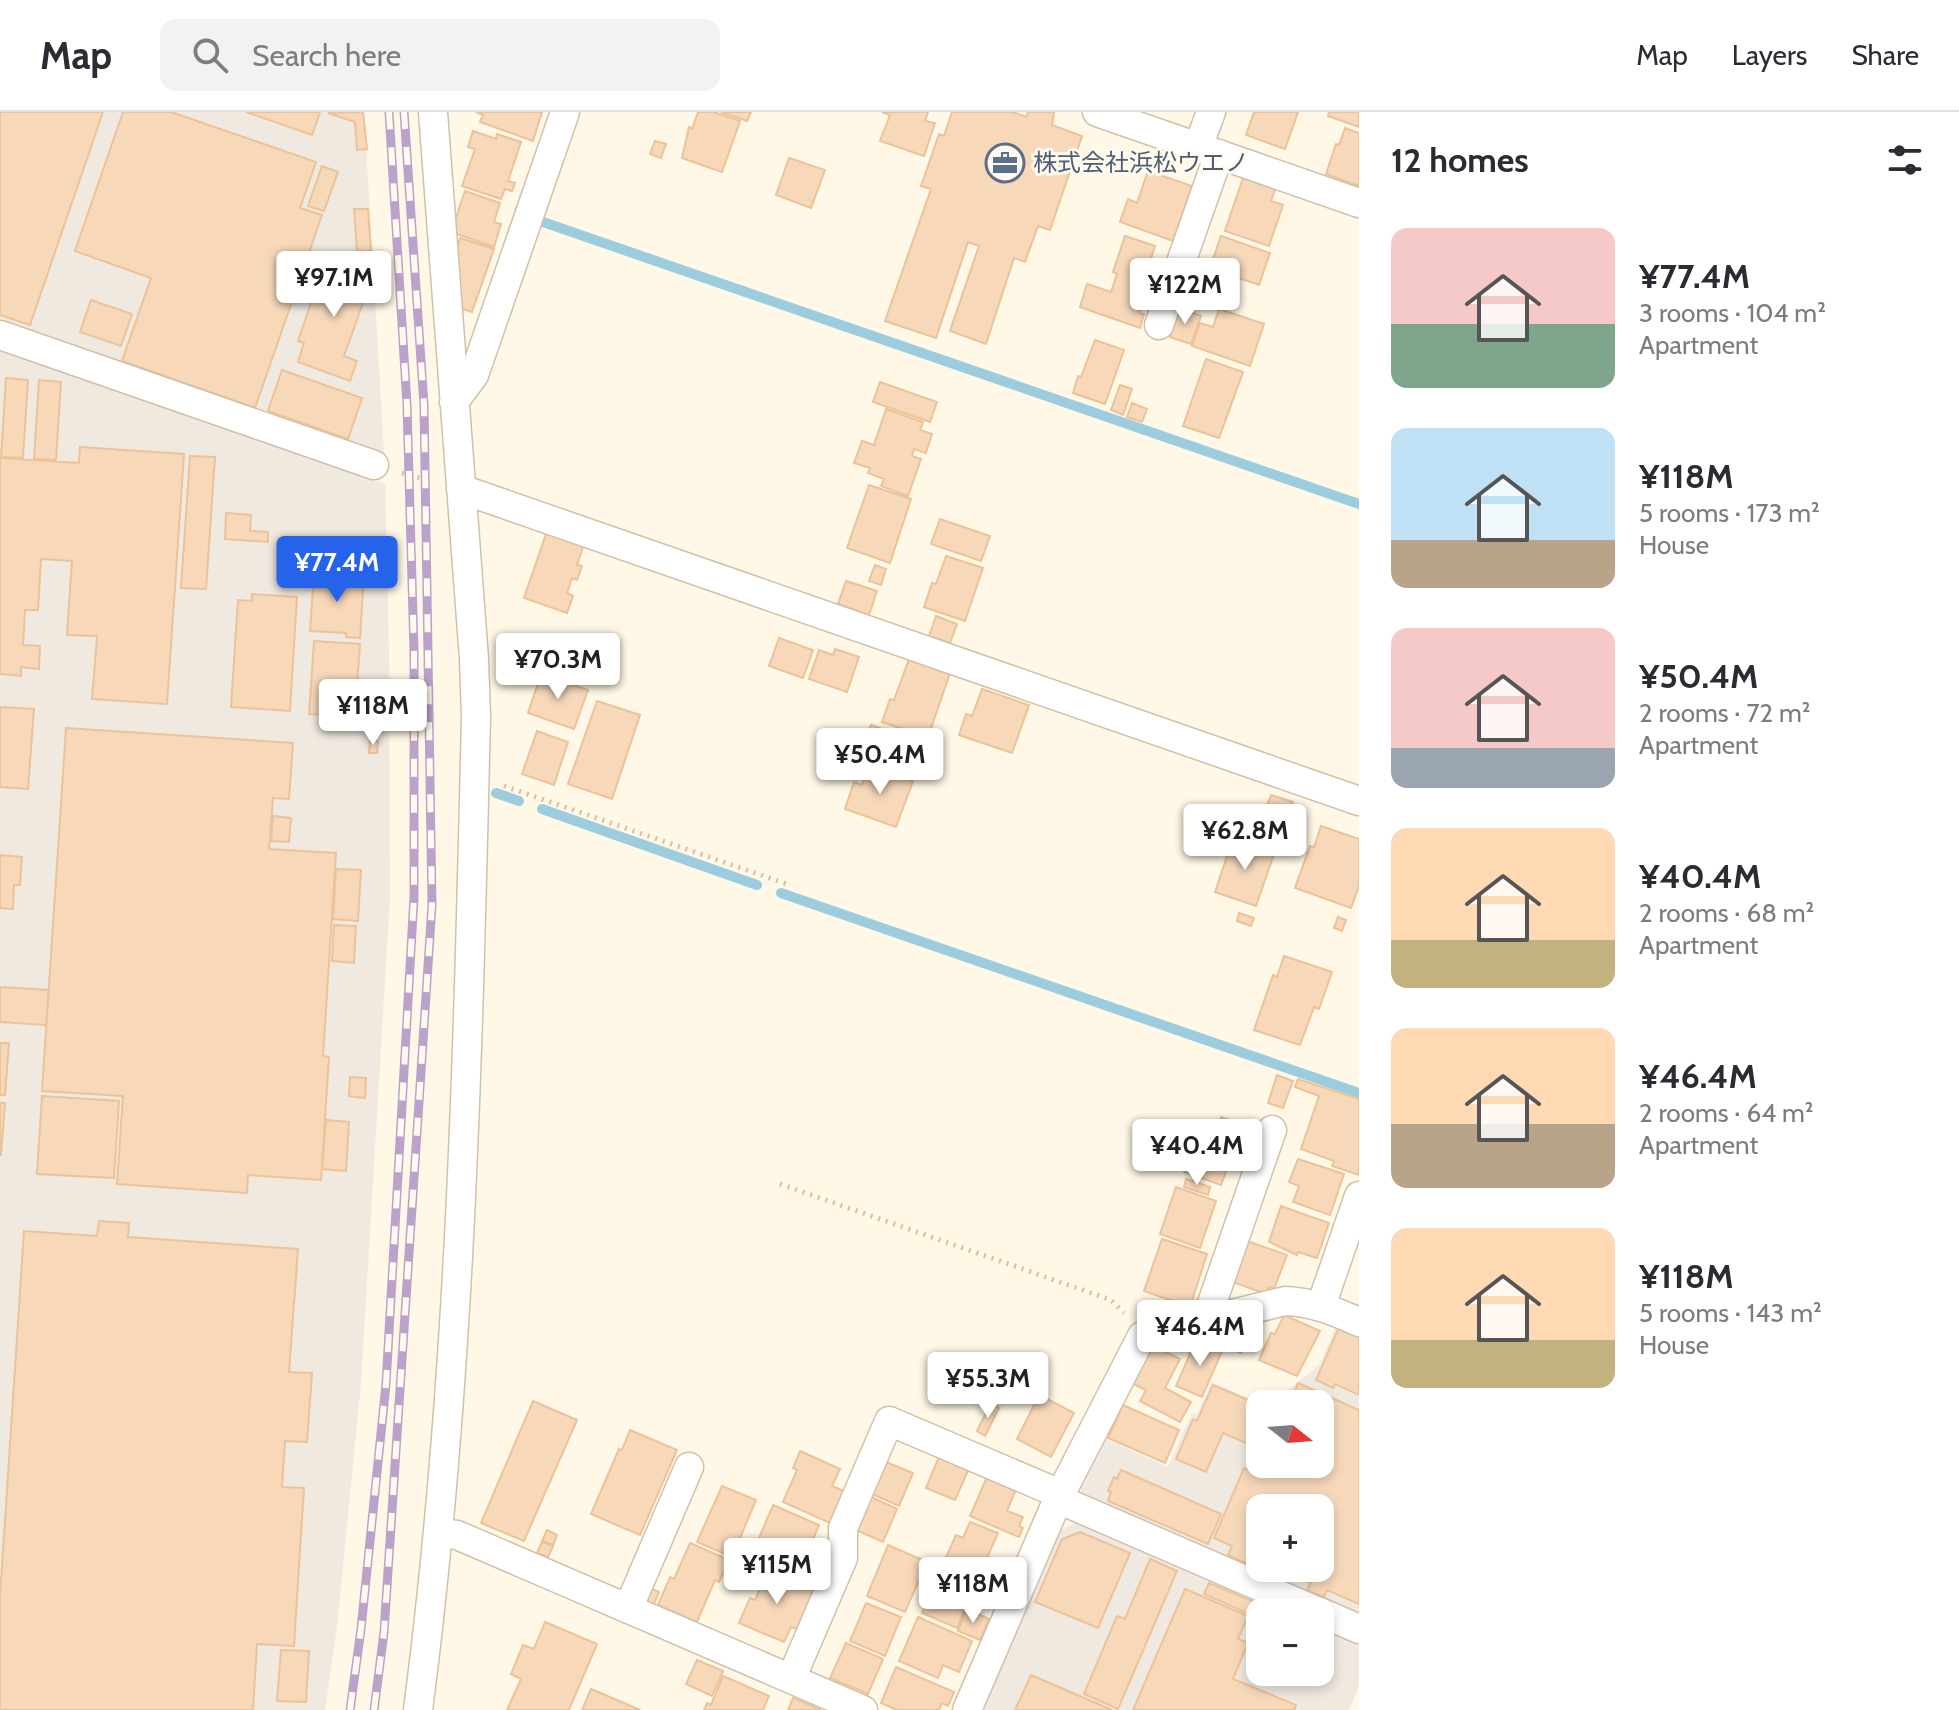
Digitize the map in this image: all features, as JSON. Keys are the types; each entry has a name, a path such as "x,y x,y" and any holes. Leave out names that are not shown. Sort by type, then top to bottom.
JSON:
{"street":[{"path":"418,1710 440,1533 467,1098 474,776 474,659 433,112"},
{"path":"454,402 474,375 565,112"},
{"path":"1097,112 1359,203"},
{"path":"1159,325 1209,151 1211,112"},
{"path":"0,335 374,465"},
{"path":"461,489 1359,801"},
{"path":"1216,1318 1212,1303 1272,1130"},
{"path":"1321,1306 1359,1196"},
{"path":"967,1710 1059,1497 1142,1336 1285,1301 1321,1306 1359,1322"},
{"path":"791,1679 843,1558 843,1528 889,1421 1288,1598"},
{"path":"628,1609 689,1467"},
{"path":"440,1533 457,1535 863,1710"},
{"path":"1334,1618 1359,1629"}],"path":[{"path":"374,465 461,489"},
{"path":"474,776 787,884"},
{"path":"780,1184 1100,1296 1120,1308 1142,1336"}],"shaded area":[{"path":"0,112 364,112 384,452 0,319"},
{"path":"0,350 385,484 390,897 361,1383 337,1627 325,1710 0,1710"},
{"path":"1337,1324 1359,1333 1359,1613 1334,1602 1334,1598 1324,1598 1287,1582 1334,1582 1334,1494 1246,1494 1246,1564 1082,1494 1079,1484 1103,1438 1168,1467 1192,1413 1197,1415 1211,1382 1246,1397 1246,1478 1334,1478 1334,1390 1288,1390 1320,1364"},
{"path":"1076,1523 1250,1598 1246,1598 1246,1686 1334,1686 1334,1634 1359,1645 1359,1686 1349,1710 983,1710 1061,1530"}],"building":[{"path":"0,112 103,112 30,325 0,315"},
{"path":"123,112 171,112 316,162 300,208 322,215 255,408 122,361 151,278 75,251"},
{"path":"246,112 320,112 312,135"},
{"path":"363,112 367,149 357,150 355,122 328,113"},
{"path":"476,112 542,112 533,141 480,122 483,115"},
{"path":"698,112 714,112 740,121 722,172 682,158 689,127 692,129"},
{"path":"721,112 751,112 747,121"},
{"path":"882,112 928,112 925,121 935,123 924,156 880,141 890,115"},
{"path":"952,112 1013,112 1026,117 1028,112 1054,112 1052,125 1082,136 1050,230 1038,226 1025,262 1014,258 986,344 950,331 979,246 968,242 936,338 885,321 931,189 921,186 939,134 944,136"},
{"path":"1254,112 1298,112 1285,149 1246,135"},
{"path":"1329,112 1359,112 1359,127 1328,116"},
{"path":"1345,128 1359,133 1359,186 1326,174"},
{"path":"473,131 496,139 497,134 521,142 508,181 515,183 512,191 505,189 501,199 462,186 475,149 468,147"},
{"path":"655,141 666,144 661,158 650,154"},
{"path":"789,158 825,170 811,208 776,195"},
{"path":"322,166 338,172 324,211 308,206"},
{"path":"1148,171 1192,186 1173,241 1120,222 1128,199 1137,203"},
{"path":"1243,178 1275,189 1271,201 1283,205 1269,246 1225,231"},
{"path":"465,191 500,203 494,222 501,224 494,247 451,232"},
{"path":"354,209 368,209 371,251 357,252"},
{"path":"1125,236 1155,246 1148,268 1154,270 1139,313 1144,314 1140,328 1080,307 1087,284 1111,292 1117,274 1113,272"},
{"path":"1221,236 1270,253 1259,285 1210,268"},
{"path":"460,238 494,249 472,312 456,307 453,260"},
{"path":"336,254 365,265 359,282 369,286 344,356 357,361 350,381 298,362 304,343 298,341 322,270 329,272"},
{"path":"91,300 132,314 121,346 80,332"},
{"path":"1180,308 1201,316 1191,344 1170,337"},
{"path":"1219,309 1264,324 1250,366 1192,346 1200,323 1213,327"},
{"path":"1095,340 1124,350 1105,404 1073,393"},
{"path":"1206,359 1243,372 1219,438 1183,426"},
{"path":"282,370 362,398 348,439 268,411"},
{"path":"6,378 28,380 23,458 1,457"},
{"path":"39,380 61,382 56,460 34,459"},
{"path":"880,382 937,402 930,422 873,402"},
{"path":"1120,385 1132,389 1123,415 1111,410"},
{"path":"1132,403 1147,409 1142,422 1127,417"},
{"path":"886,409 923,422 920,430 932,434 926,453 914,449 912,456 921,459 908,496 881,486 884,479 868,473 870,468 854,463 862,441 874,445"},
{"path":"80,447 184,454 167,704 92,699 97,636 67,635 72,561 41,559 38,610 25,610 23,645 40,646 39,669 21,667 21,676 0,674 0,458 79,463"},
{"path":"190,456 215,457 206,589 181,588"},
{"path":"869,485 911,499 890,563 847,548"},
{"path":"226,513 251,515 250,531 268,532 268,542 225,539"},
{"path":"940,519 990,536 981,561 931,544"},
{"path":"547,531 584,544 577,565 582,566 577,580 572,578 567,593 573,596 567,613 524,598"},
{"path":"946,556 983,568 965,621 924,607"},
{"path":"875,565 886,569 881,585 869,581"},
{"path":"314,572 364,576 360,638 346,637 346,633 310,631"},
{"path":"846,581 877,591 869,615 838,604"},
{"path":"252,594 297,597 290,711 231,707 238,600 252,601"},
{"path":"936,616 957,624 950,643 929,636"},
{"path":"779,638 813,650 803,678 769,666"},
{"path":"314,641 360,644 355,712 341,711 341,716 309,714"},
{"path":"835,649 859,657 847,692 809,679 819,650 833,655"},
{"path":"909,659 950,673 928,737 882,722"},
{"path":"541,674 588,690 574,729 528,713"},
{"path":"982,689 1029,705 1012,753 959,735 966,714 972,716"},
{"path":"597,701 640,715 612,799 568,784"},
{"path":"0,707 34,709 28,789 0,787"},
{"path":"871,725 925,744 913,778 866,762 872,746 864,743"},
{"path":"66,728 293,743 289,799 273,798 269,849 336,853 323,1056 329,1057 321,1180 248,1175 247,1193 117,1184 123,1096 42,1091"},
{"path":"537,731 568,742 554,785 522,774"},
{"path":"370,740 378,741 377,753 369,753"},
{"path":"868,766 913,781 896,827 845,809 854,782 862,785"},
{"path":"1271,795 1293,802 1276,850 1254,842"},
{"path":"273,816 291,818 289,842 271,841"},
{"path":"1321,826 1359,839 1359,886 1351,908 1295,888 1310,846 1314,847"},
{"path":"1237,839 1275,851 1256,906 1215,892 1228,853 1232,854"},
{"path":"0,855 22,857 20,885 14,885 13,909 0,908"},
{"path":"336,869 361,870 358,921 333,919"},
{"path":"1239,913 1254,918 1251,926 1237,921"},
{"path":"1338,917 1346,920 1342,931 1334,928"},
{"path":"334,925 356,926 354,963 332,961"},
{"path":"1284,956 1332,972 1319,1009 1314,1007 1300,1045 1254,1030 1273,975 1277,977"},
{"path":"0,987 49,990 46,1025 0,1022"},
{"path":"0,1043 9,1043 5,1095 0,1095"},
{"path":"1277,1075 1293,1081 1283,1108 1268,1103"},
{"path":"350,1077 366,1078 365,1098 349,1096"},
{"path":"1298,1079 1359,1099 1359,1175 1332,1166 1334,1161 1301,1149 1319,1096 1295,1087"},
{"path":"42,1096 119,1101 114,1178 37,1174"},
{"path":"0,1103 5,1103 1,1155 0,1155"},
{"path":"1221,1117 1258,1130 1254,1139 1249,1138 1240,1164 1230,1161 1221,1185 1184,1172 1192,1147 1203,1151 1212,1125 1218,1127"},
{"path":"326,1120 349,1122 346,1171 322,1169"},
{"path":"1298,1159 1344,1174 1330,1215 1293,1202 1299,1186 1289,1182"},
{"path":"1186,1179 1210,1187 1208,1195 1184,1187"},
{"path":"1176,1187 1216,1201 1200,1248 1160,1234"},
{"path":"1281,1206 1329,1223 1317,1258 1298,1252 1297,1255 1269,1242"},
{"path":"99,1221 129,1223 128,1237 298,1249 289,1372 312,1373 307,1442 285,1441 282,1487 304,1488 294,1646 257,1644 253,1710 0,1710 0,1597 24,1231 97,1236"},
{"path":"1162,1239 1207,1254 1190,1307 1144,1291"},
{"path":"1244,1240 1287,1255 1274,1289 1269,1287 1266,1294 1230,1281"},
{"path":"1284,1315 1320,1331 1297,1376 1259,1360 1271,1333 1275,1334"},
{"path":"1339,1327 1359,1335 1359,1395 1335,1384 1333,1388 1316,1380"},
{"path":"1239,1332 1248,1336 1241,1353 1231,1349"},
{"path":"1197,1338 1223,1349 1202,1397 1176,1386"},
{"path":"1150,1344 1180,1359 1165,1388 1191,1402 1180,1422 1140,1401 1146,1390 1131,1383"},
{"path":"1298,1383 1314,1390 1295,1390"},
{"path":"1213,1385 1246,1399 1246,1443 1223,1433 1206,1472 1176,1459 1193,1419 1197,1421"},
{"path":"1039,1395 1074,1413 1051,1457 1017,1439"},
{"path":"1334,1399 1359,1410 1359,1604 1327,1590 1324,1597 1307,1590 1311,1583 1308,1582 1334,1582 1334,1494 1246,1494 1246,1563 1228,1555 1232,1546 1214,1538 1244,1468 1246,1478 1334,1478"},
{"path":"533,1401 577,1420 524,1541 481,1523"},
{"path":"991,1403 999,1408 985,1436 977,1431"},
{"path":"1123,1405 1179,1430 1165,1463 1108,1438"},
{"path":"630,1430 677,1450 640,1535 591,1514"},
{"path":"800,1451 840,1469 832,1486 844,1491 830,1523 783,1502 797,1470 793,1468"},
{"path":"941,1452 971,1464 955,1500 926,1488"},
{"path":"886,1462 913,1473 899,1506 872,1494"},
{"path":"1121,1470 1221,1514 1208,1544 1108,1501 1111,1492 1108,1491"},
{"path":"987,1477 1016,1489 1007,1511 1023,1517 1019,1537 970,1516"},
{"path":"722,1486 756,1500 732,1557 697,1542"},
{"path":"871,1497 897,1509 883,1542 856,1530"},
{"path":"773,1505 819,1525 798,1575 778,1567 780,1561 754,1550"},
{"path":"970,1522 998,1533 979,1576 944,1562 956,1535 963,1538"},
{"path":"547,1530 557,1535 553,1545 542,1541"},
{"path":"1080,1532 1130,1553 1098,1628 1035,1602 1062,1539"},
{"path":"542,1542 553,1546 548,1557 537,1553"},
{"path":"690,1543 729,1560 719,1582 715,1580 697,1622 658,1605"},
{"path":"888,1545 927,1562 905,1612 867,1596"},
{"path":"1150,1559 1177,1571 1118,1709 1084,1694 1117,1616 1125,1619"},
{"path":"941,1568 976,1584 957,1628 922,1613"},
{"path":"769,1569 814,1589 797,1629 791,1627 784,1642 739,1623 750,1598 755,1600"},
{"path":"1209,1583 1246,1598 1246,1613 1204,1594"},
{"path":"648,1587 659,1592 653,1606 642,1601"},
{"path":"1185,1589 1246,1615 1238,1639 1246,1642 1246,1648 1233,1679 1296,1705 1294,1710 1133,1710"},
{"path":"866,1603 901,1617 885,1656 850,1641"},
{"path":"967,1609 989,1619 980,1640 958,1631"},
{"path":"918,1617 972,1641 959,1672 943,1665 938,1678 899,1661"},
{"path":"545,1622 597,1644 569,1710 507,1710 521,1679 511,1674 523,1645 534,1649"},
{"path":"846,1643 883,1659 868,1694 830,1678"},
{"path":"281,1650 309,1651 306,1702 277,1701"},
{"path":"697,1660 723,1671 712,1696 686,1684"},
{"path":"896,1667 954,1692 948,1706 942,1703 939,1710 897,1710 881,1703"},
{"path":"1031,1675 1112,1710 1015,1710"},
{"path":"723,1676 769,1696 763,1710 704,1710 707,1703 711,1705"},
{"path":"591,1689 640,1710 582,1710"},
{"path":"793,1698 821,1710 788,1710"}],"waterway":[{"path":"543,222 1359,504"},
{"path":"496,793 519,801"},
{"path":"542,809 757,885"},
{"path":"781,893 1359,1093"}],"railway":[{"path":"350,1710 386,1384 414,897 414,651 407,405 389,112"},
{"path":"374,1710 384,1632 432,905 424,405 404,112"}],"place":[{"name":"株式会社浜松ウエノ","path":"1005,163"}]}
